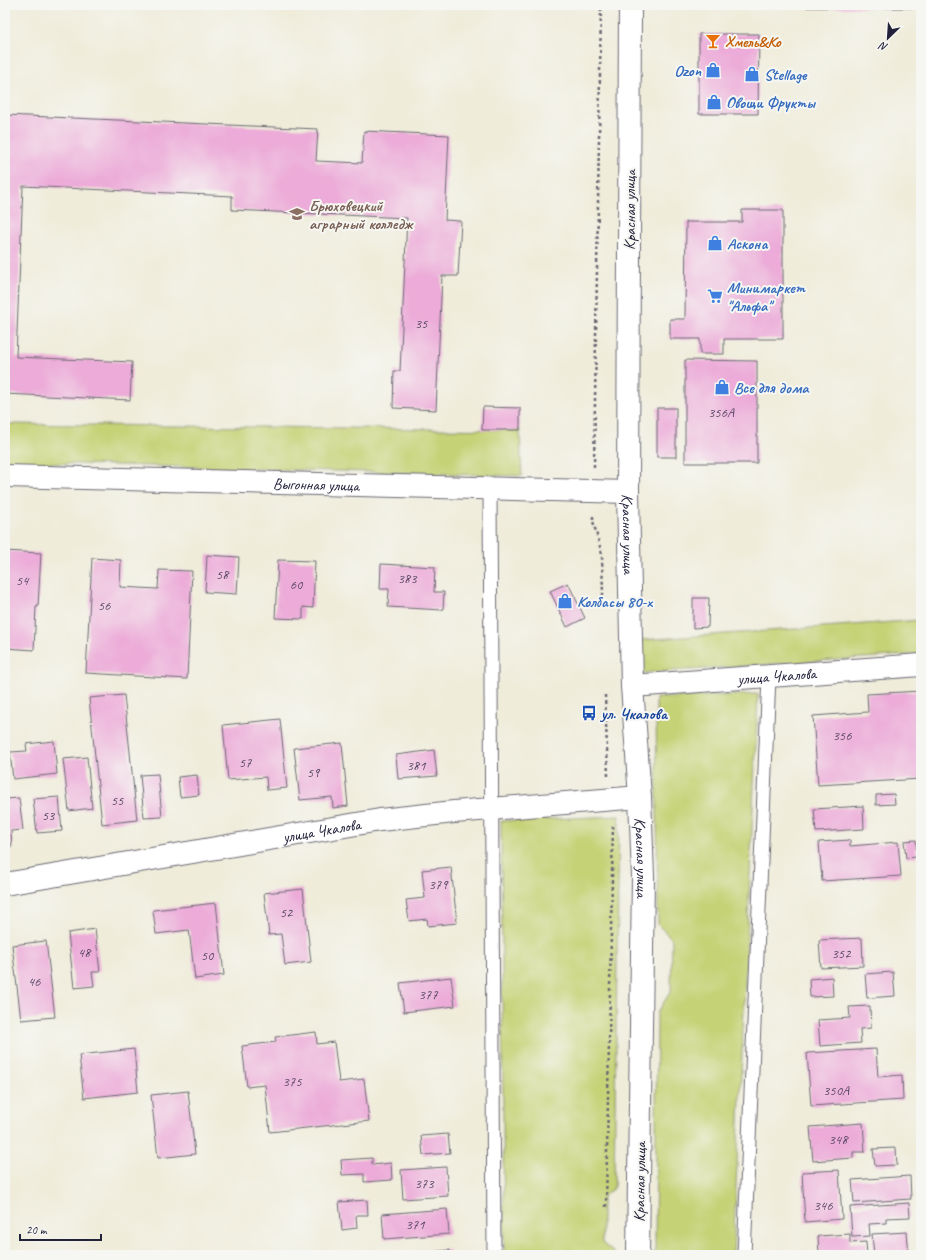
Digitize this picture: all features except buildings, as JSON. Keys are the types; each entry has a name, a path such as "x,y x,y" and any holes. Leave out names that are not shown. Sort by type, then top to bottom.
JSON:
{"street":[{"name":"Красная улица","path":"630,5 628,492 632,686 640,797 643,877 638,1255"},
{"name":"Выгонная улица","path":"5,476 628,492"},
{"name":"улица Чкалова","path":"632,686 921,665"},
{"name":"улица Чкалова","path":"5,884 380,820 640,797"}],"lane":[{"path":"490,489 494,1255"},
{"path":"744,1255 769,677"}],"path":[{"path":"601,5 593,492 594,521 602,554 603,602"},
{"path":"605,689 608,776 595,787 596,811 613,821 606,1207"}],"green space":[{"path":"5,424 520,430 522,476 5,462"},
{"path":"921,620 921,654 641,673 641,640"},
{"path":"758,694 733,1255 655,1255 657,1013 671,991 672,939 658,925 656,698"},
{"path":"619,816 614,1188 602,1197 602,1243 613,1252 613,1255 504,1255 501,821"}],"place":[{"name":"Хмель&Ко","path":"713,41"},
{"name":"Ozon","path":"713,70"},
{"name":"Stellage","path":"752,74"},
{"name":"Овощи Фрукты","path":"714,102"},
{"name":"Брюховецкий аграрный колледж","path":"297,214"},
{"name":"Аскона","path":"715,243"},
{"name":"Минимаркет \"Альфа\"","path":"715,296"},
{"name":"Все для дома","path":"722,387"},
{"name":"Колбасы 80-х","path":"565,601"},
{"name":"ул. Чкалова","path":"589,713"}]}
